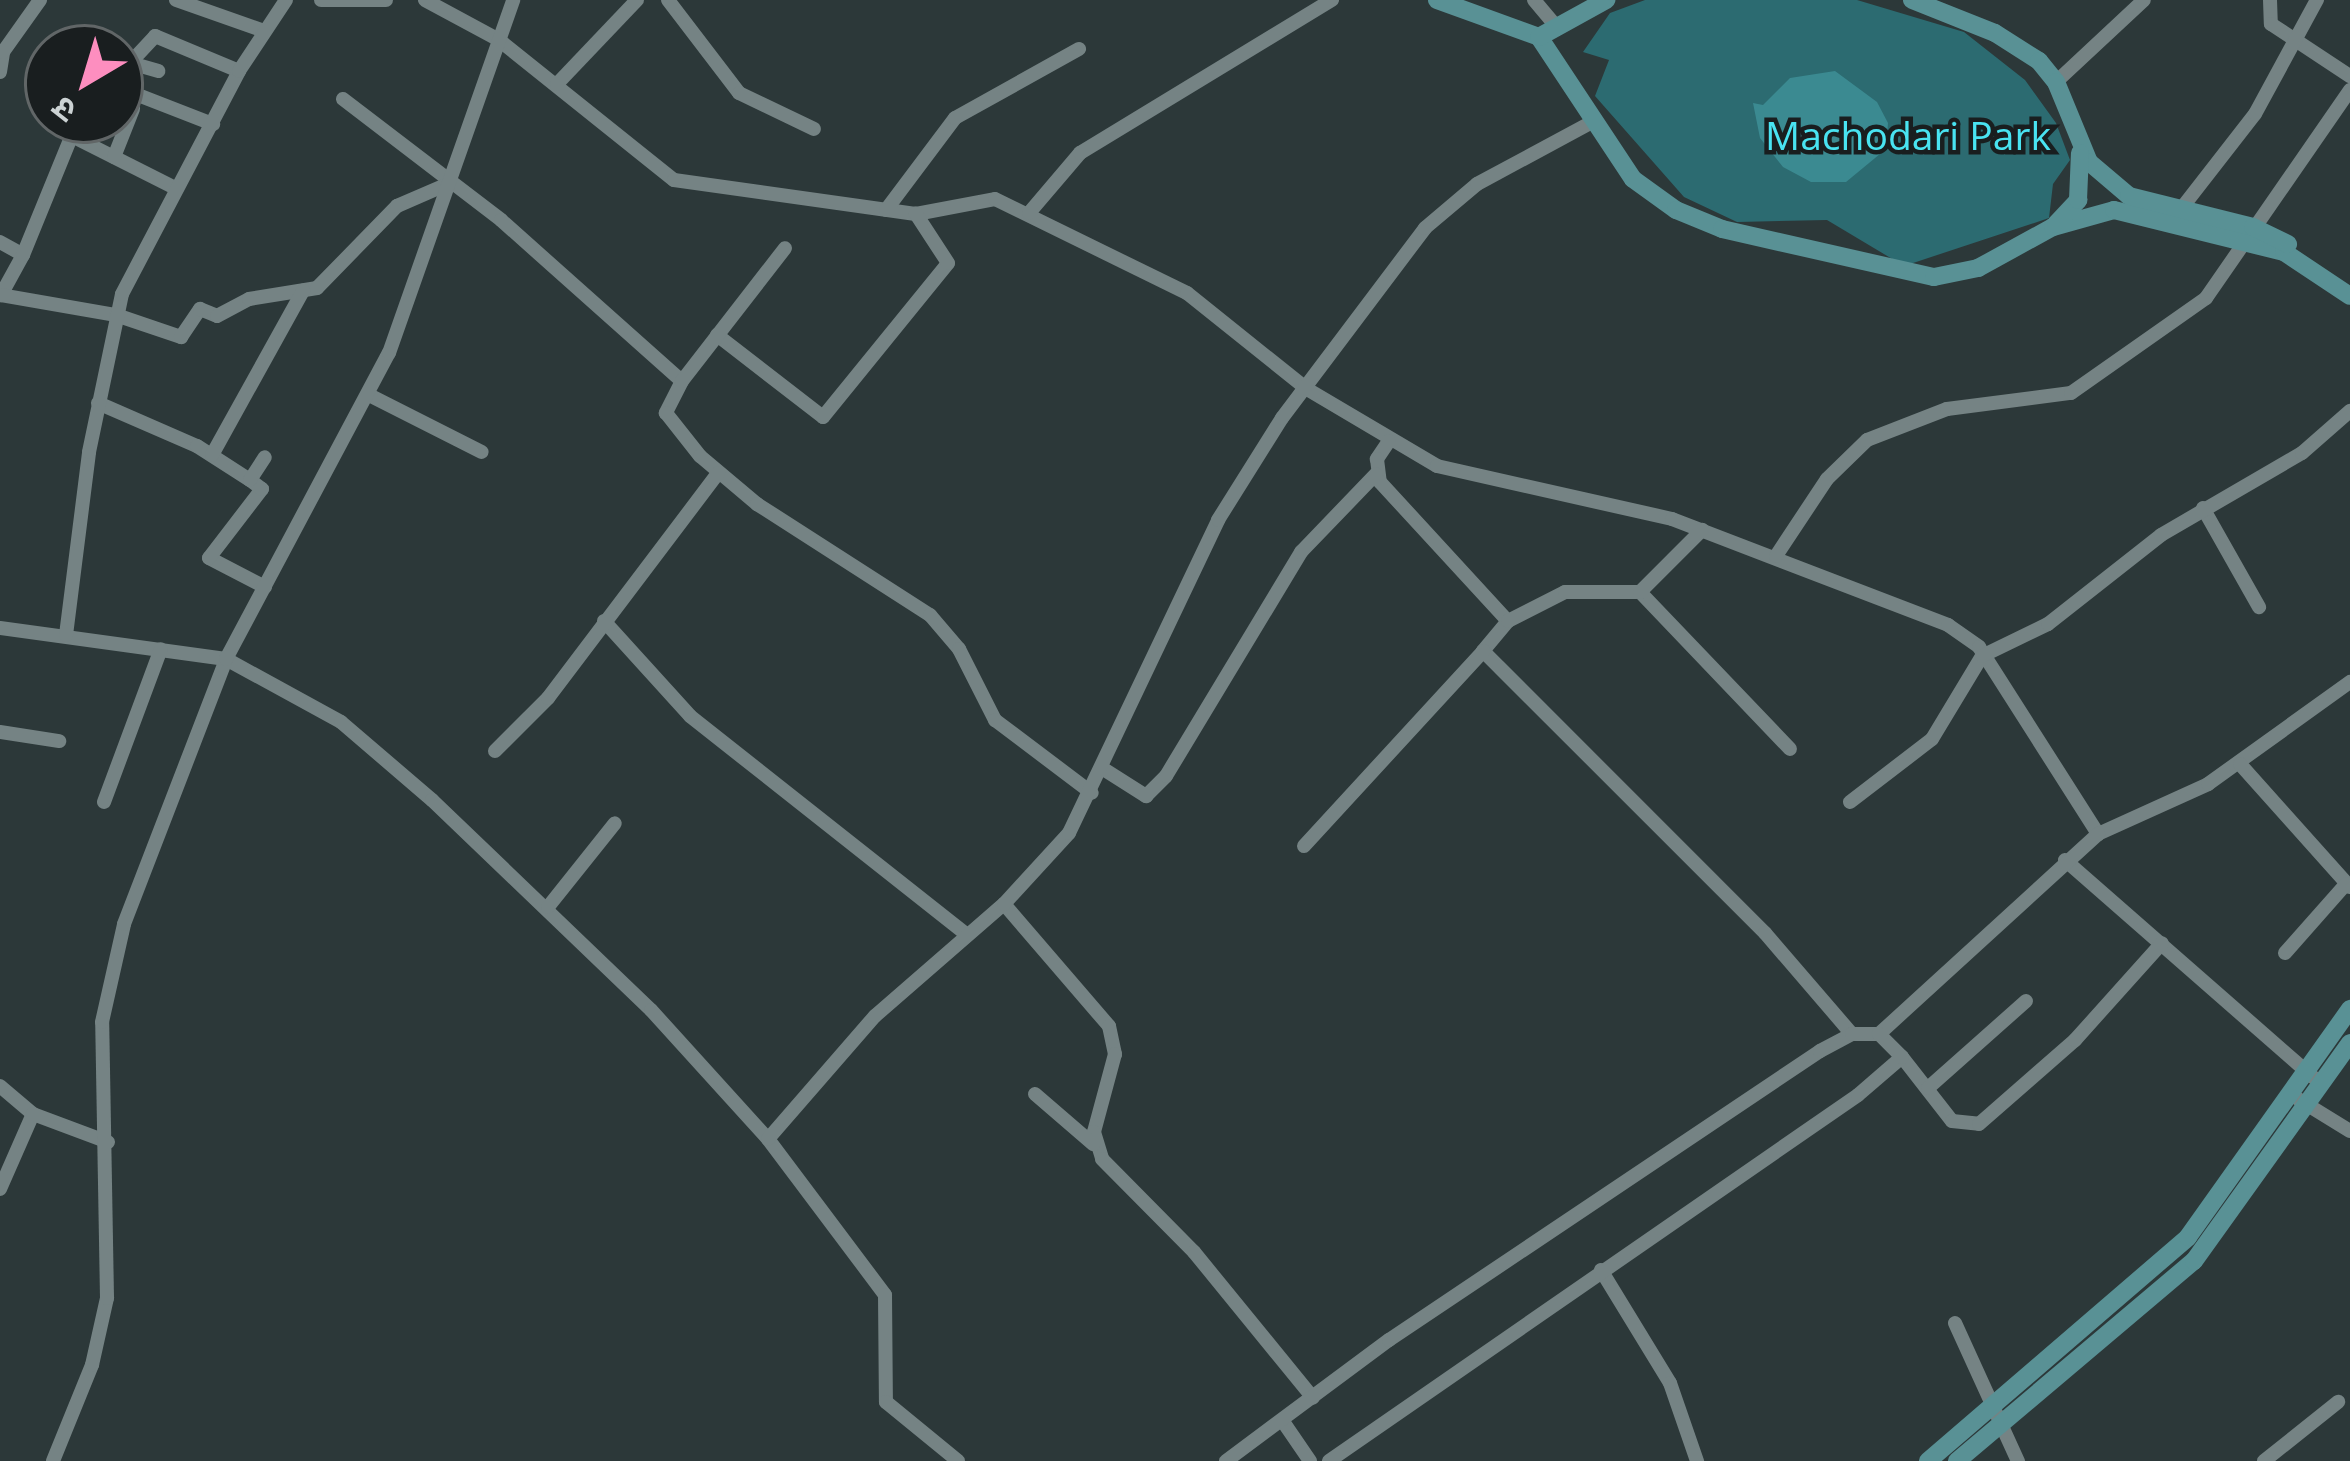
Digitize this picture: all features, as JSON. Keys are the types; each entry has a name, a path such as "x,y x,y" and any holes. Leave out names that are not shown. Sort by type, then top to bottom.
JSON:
{"main road":[{"path":"1437,0 1548,32 1606,0"},
{"path":"1912,0 2020,46 2056,82 2078,136 2103,179 2129,196 2249,233 2350,282"},
{"path":"1548,32 1592,122 1633,179 1676,210 1913,276 1978,268 2053,226 2114,210 2249,233 2350,296"},
{"path":"2053,226 2078,200 2084,180 2078,136"},
{"path":"1928,1461 2188,1237 2350,1009"},
{"path":"1957,1461 2194,1261 2350,1043"}],"street":[{"path":"0,72 1,51 40,0"},
{"path":"176,0 264,32"},
{"path":"66,635 98,403 116,315 175,188 238,71 286,0"},
{"path":"321,0 386,0"},
{"path":"425,0 499,40 556,84 637,158 674,180 916,214 978,197 1029,213 1187,293 1307,389 1389,441 1474,478 1702,530 1948,625 1982,656 2098,835"},
{"path":"53,1461 92,1365 107,1298 102,1022 110,973 226,659 370,396 512,0"},
{"path":"556,84 637,0"},
{"path":"668,0 740,93 814,129"},
{"path":"1029,213 1080,153 1332,0"},
{"path":"1534,0 1548,32"},
{"path":"2056,82 2144,0"},
{"path":"2270,0 2267,18 2350,76"},
{"path":"2180,209 2255,114 2292,38 2317,0"},
{"path":"144,45 155,36 238,71"},
{"path":"886,210 955,118 1078,49"},
{"path":"144,66 158,70"},
{"path":"1776,556 1827,478 1867,440 1947,409 2071,393 2206,298 2350,90"},
{"path":"144,97 213,124"},
{"path":"343,99 682,381"},
{"path":"768,1138 875,1016 1040,870 1106,770 1218,520 1307,389 1445,208 1592,122"},
{"path":"69,144 23,255 0,295 116,315 181,337 200,310 217,316 249,299 303,291 329,278 397,206 444,180"},
{"path":"88,144 175,188"},
{"path":"114,157 119,144"},
{"path":"717,335 823,417 948,262 916,214"},
{"path":"0,242 23,255"},
{"path":"784,248 682,381 669,422 718,473 930,615 959,649 995,720 1092,793"},
{"path":"212,455 303,291"},
{"path":"370,396 482,452"},
{"path":"98,403 212,455 262,488 209,558 265,587"},
{"path":"1850,802 1932,739 1982,656 2048,624 2203,508 2302,453 2350,411"},
{"path":"1106,770 1146,796 1166,776 1300,552 1376,474 1389,441"},
{"path":"250,480 265,457"},
{"path":"495,751 548,698 718,473"},
{"path":"1376,474 1508,621"},
{"path":"2203,508 2258,607"},
{"path":"1304,846 1508,621 1565,592 1640,592 1702,530"},
{"path":"1640,592 1790,749"},
{"path":"604,622 683,710 966,934"},
{"path":"0,628 226,659 341,722 548,907 768,1138 885,1295 886,1402 958,1461"},
{"path":"104,802 161,650"},
{"path":"1483,651 1765,933 1852,1034"},
{"path":"1226,1461 1852,1034 1879,1034 2065,860 2098,835 2159,812 2240,764 2350,682"},
{"path":"0,732 59,741"},
{"path":"2240,764 2348,886 2285,953"},
{"path":"548,907 615,823"},
{"path":"2065,860 2322,1083"},
{"path":"1004,904 1109,1026 1115,1054 1097,1115 1096,1148"},
{"path":"1879,1034 1952,1121 1991,1119 2162,943"},
{"path":"1928,1088 2026,1000"},
{"path":"1330,1461 1902,1057"},
{"path":"0,1086 32,1114 107,1142"},
{"path":"2289,1093 2350,1131"},
{"path":"1035,1094 1096,1148 1194,1252 1313,1398"},
{"path":"0,1189 32,1114"},
{"path":"1601,1270 1670,1383 1697,1461"},
{"path":"1955,1323 1989,1408 2018,1461"},
{"path":"2264,1461 2338,1402"},
{"path":"1284,1423 1310,1461"}],"green space":[{"name":"Machodari Park","path":"1645,0 1857,0 1964,32 2025,80 2056,123 2070,160 2053,184 2049,218 1904,266 1827,220 1737,222 1684,197 1595,96 1609,60 1583,52 1610,13"}],"shaded area":[{"path":"1835,71 1877,102 1888,123 1886,149 1846,182 1811,182 1783,167 1760,138 1753,103 1763,105 1790,78"}]}
